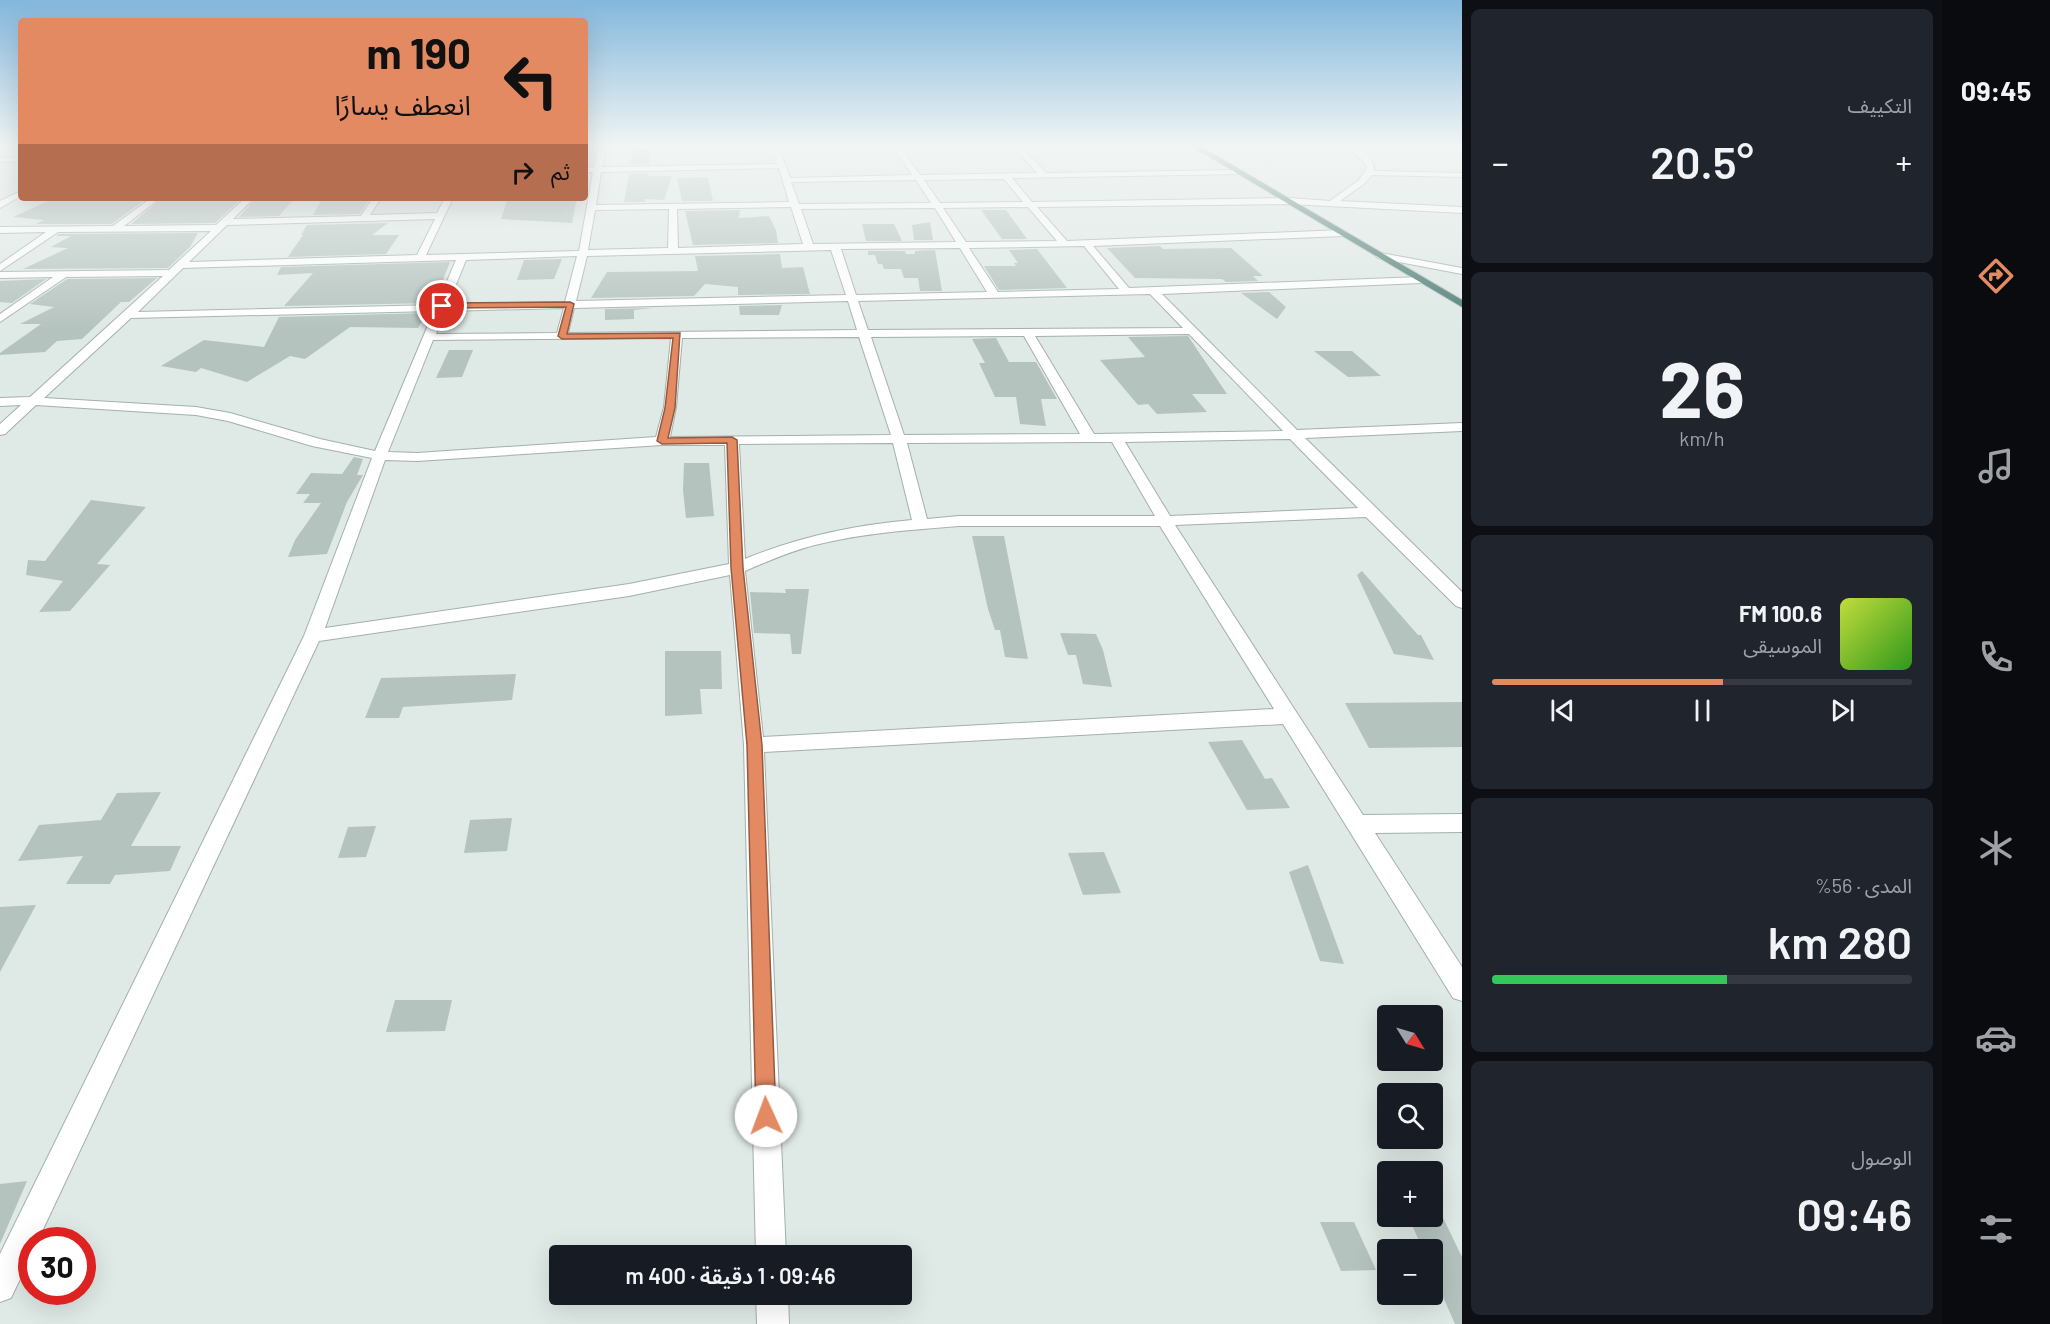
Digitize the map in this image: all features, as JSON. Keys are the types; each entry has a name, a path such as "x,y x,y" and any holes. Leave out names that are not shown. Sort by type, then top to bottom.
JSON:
{"highway":[{"path":"1301,208 1462,304"}],"street":[{"path":"115,229 143,208"},
{"path":"0,431 128,315 239,208"},
{"path":"364,218 371,208"},
{"path":"420,258 444,208"},
{"path":"562,336 583,253 591,208 608,208"},
{"path":"673,208 673,251"},
{"path":"795,208 809,247"},
{"path":"939,208 994,294"},
{"path":"1031,208 1064,244"},
{"path":"1427,208 1462,210"},
{"path":"0,230 115,229 440,216"},
{"path":"0,268 55,230"},
{"path":"0,275 63,275 420,258 809,247 1064,244 1344,233"},
{"path":"1086,243 1126,291"},
{"path":"835,247 899,439 920,523"},
{"path":"1381,256 1462,271"},
{"path":"0,1287 313,636 380,456 462,257"},
{"path":"0,319 63,275"},
{"path":"128,315 1153,291 1421,279"},
{"path":"1153,291 1370,512 1462,602"},
{"path":"428,337 1194,331"},
{"path":"1028,333 1090,439"},
{"path":"662,441 670,408 677,335"},
{"path":"0,402 32,401 196,411 230,417 316,443 380,456 417,457 662,441 1117,439 1295,436 1462,428"},
{"path":"1117,439 1166,522 1462,989"},
{"path":"732,440 737,568 754,745 771,1245"},
{"path":"313,636 629,590 737,568 778,551 814,540 920,523 959,521 1166,522 1370,512"},
{"path":"754,745 1289,716"},
{"path":"1358,824 1462,823"},
{"path":"772,1305 773,1324"}],"building":[{"path":"33,208 134,208 112,224 36,224 44,220 13,217"},
{"path":"150,208 231,208 215,223 131,224"},
{"path":"247,208 286,208 279,216 239,217"},
{"path":"317,208 364,208 360,214 313,215"},
{"path":"505,208 575,208 572,223 501,219"},
{"path":"740,210 739,218 769,216 776,230 778,243 693,245 685,211"},
{"path":"981,210 1006,210 1027,239 1002,239"},
{"path":"930,222 933,240 914,240 912,225"},
{"path":"388,223 372,235 399,235 386,254 288,257 307,225"},
{"path":"862,224 894,224 902,241 866,241"},
{"path":"198,233 190,247 168,268 23,269 68,248 51,247 71,236 56,236 59,234"},
{"path":"1160,246 1163,249 1231,248 1263,276 1253,276 1258,281 1226,282 1222,279 1135,278 1107,248"},
{"path":"1037,249 1067,288 999,290 984,266 1016,266 1014,263 1018,263 1009,250"},
{"path":"935,250 942,291 920,291 918,278 904,278 901,269 884,269 882,264 878,264 875,255 868,255 868,251 905,251 906,254 915,254 915,251"},
{"path":"780,254 782,268 803,267 810,294 738,295 738,287 705,284 694,296 591,298 607,272 698,271 695,256"},
{"path":"562,259 554,279 517,280 524,260"},
{"path":"450,262 434,303 284,306 313,273 277,275 281,267"},
{"path":"157,278 129,302 121,302 82,339 57,341 45,352 0,355 41,324 20,324 54,307 30,304 67,279"},
{"path":"46,279 12,303 0,302 0,281"},
{"path":"1269,292 1286,307 1277,319 1241,293"},
{"path":"782,305 779,315 740,315 739,306"},
{"path":"653,308 634,310 634,319 605,320 605,309"},
{"path":"427,313 418,328 350,327 305,359 290,356 247,382 201,368 196,372 161,366 204,340 264,347 279,317"},
{"path":"1188,336 1227,394 1192,394 1207,412 1157,414 1148,404 1138,405 1100,360 1145,357 1128,337"},
{"path":"996,338 1009,362 1036,362 1057,399 1041,399 1046,426 1020,424 1016,397 995,397 979,363 985,363 972,339"},
{"path":"449,350 473,350 462,377 436,378"},
{"path":"1314,351 1352,351 1381,376 1348,377"},
{"path":"354,457 363,459 357,475 363,475 347,502 327,554 288,557 295,540 321,503 303,503 310,494 296,494 311,473 342,474"},
{"path":"684,463 709,463 714,516 686,518 683,490"},
{"path":"91,500 146,507 97,564 110,565 70,611 39,612 63,581 26,575 28,560 45,561"},
{"path":"972,536 1004,536 1028,659 1005,657 1000,630 995,630 988,609"},
{"path":"1362,571 1418,635 1421,635 1434,660 1394,654 1357,575"},
{"path":"785,589 809,589 801,654 792,654 790,634 754,633 750,592 786,593"},
{"path":"1060,633 1096,634 1103,650 1112,687 1083,684 1076,655 1068,655"},
{"path":"665,651 721,651 722,689 700,689 702,714 665,716"},
{"path":"516,674 512,700 403,707 399,718 365,718 381,678"},
{"path":"1462,702 1462,747 1369,748 1345,703"},
{"path":"1242,740 1265,779 1272,778 1290,808 1247,810 1208,742"},
{"path":"161,792 131,846 181,846 170,871 115,875 110,884 66,884 83,856 18,861 39,825 101,820 117,793"},
{"path":"512,818 507,851 464,853 470,820"},
{"path":"376,826 366,857 338,858 348,827"},
{"path":"1104,852 1121,893 1083,895 1068,853"},
{"path":"1308,865 1344,964 1320,961 1289,872"},
{"path":"36,905 0,972 0,907"},
{"path":"395,1000 452,1000 445,1031 386,1032"},
{"path":"27,1181 0,1244 0,1184"},
{"path":"1443,1218 1462,1257 1462,1324 1455,1324 1443,1297 1443,1239 1418,1239 1413,1227 1443,1227"},
{"path":"1320,1222 1354,1222 1376,1270 1341,1271"}],"route":[{"path":"442,306 570,304 562,336 677,335 672,367 670,408 662,441 732,440 737,568 754,745 766,1116"}]}
